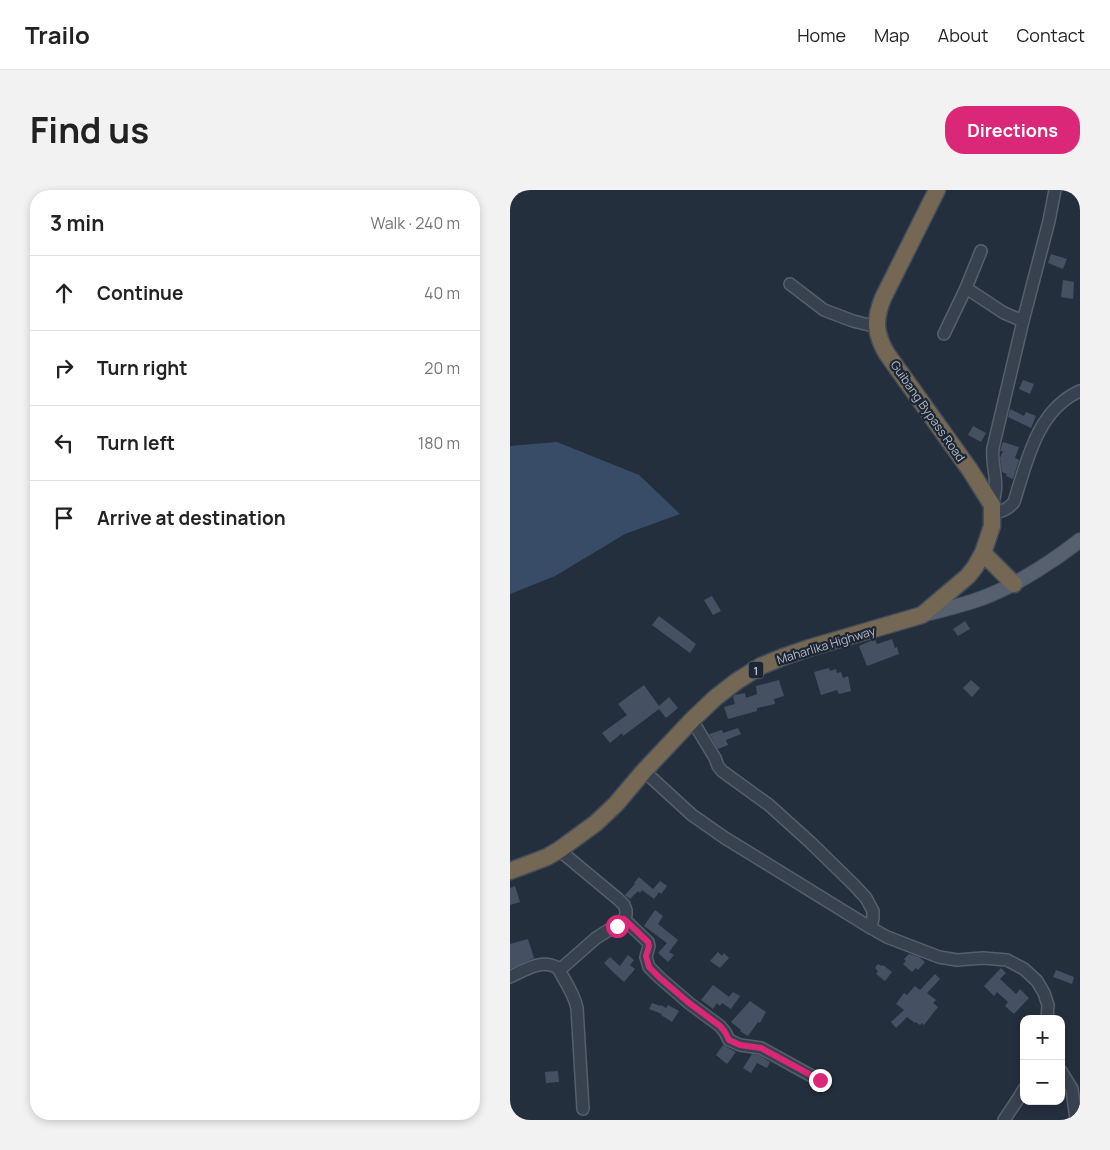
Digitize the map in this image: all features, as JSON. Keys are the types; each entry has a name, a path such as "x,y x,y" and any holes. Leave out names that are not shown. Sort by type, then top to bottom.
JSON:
{"highway":[{"name":"Guibang Bypass Road","path":"937,190 883,298 877,314 877,327 880,341 887,354 970,470 992,509"},
{"path":"922,615 968,576 975,567 983,553 992,526 992,509"},
{"path":"983,553 1014,584"},
{"name":"Maharlika Highway","path":"510,871 547,857 596,823 616,804 692,720 722,692 761,666 809,648 922,615"}],"main road":[{"name":"Maharlika Highway","path":"922,615 989,596 1014,584 1040,568 1080,540"}],"street":[{"path":"1055,190 993,448 996,488 992,509 1003,511 1014,502 1026,461 1039,429 1063,400 1080,390"},
{"path":"944,334 981,251"},
{"path":"790,284 824,310 840,317 877,327"},
{"path":"966,288 1004,313 1023,321"},
{"path":"692,720 722,771 769,805 822,852 866,898 873,911 874,918 871,928"},
{"path":"644,771 692,815 725,838 887,937 939,957 957,960 983,958 1007,960 1024,969 1036,981 1044,993 1048,1004 1047,1015"},
{"path":"558,968 563,967 596,938 617,926 626,915 624,905 559,850"},
{"path":"624,919 648,942 649,946 646,956 649,967 689,1003 720,1026 729,1040 740,1045 761,1048 820,1080"},
{"path":"510,977 540,964 553,965 558,968 566,985 575,996 578,1008 583,1109"},
{"path":"1065,1077 1072,1088 1076,1120"},
{"path":"1004,1120 1020,1095"}],"water":[{"path":"557,442 639,475 680,514 625,534 555,576 510,594 510,446"}],"building":[{"path":"1051,254 1067,259 1063,269 1048,263"},
{"path":"1063,280 1074,282 1073,299 1061,297"},
{"path":"1023,380 1034,384 1030,394 1019,389"},
{"path":"1010,409 1024,416 1026,412 1036,416 1031,428 1008,417"},
{"path":"973,426 986,433 981,442 968,435"},
{"path":"1003,442 1019,447 1015,458 1019,460 1013,479 1002,472 1000,458 1003,451 1000,451"},
{"path":"712,596 721,611 713,615 704,600"},
{"path":"659,616 696,644 690,653 652,625"},
{"path":"965,621 970,629 958,636 953,629"},
{"path":"875,639 877,644 892,639 899,654 867,666 859,646"},
{"path":"829,668 830,671 836,669 837,673 841,672 843,678 848,676 851,691 839,694 837,690 821,695 814,672"},
{"path":"779,680 784,696 774,699 775,704 757,708 757,711 728,719 724,707 735,704 733,697 735,695 745,693 746,698 757,694 756,686"},
{"path":"971,680 980,688 972,697 963,688"},
{"path":"644,685 659,706 669,697 678,708 666,718 659,709 623,736 622,733 610,743 602,733 627,715 618,704"},
{"path":"738,728 741,734 726,740 728,745 718,749 709,734 722,730 723,733"},
{"path":"639,877 653,889 660,881 667,886 654,899 642,890 640,893 638,891 630,899 625,895"},
{"path":"515,886 520,902 510,905 510,888"},
{"path":"655,910 663,916 658,924 678,940 669,952 674,955 668,962 658,953 667,943 644,926"},
{"path":"528,939 534,958 510,969 510,944"},
{"path":"718,952 722,956 724,953 729,958 720,968 710,961"},
{"path":"909,954 919,957 925,962 918,970 916,968 912,972 903,964 906,961 904,959"},
{"path":"628,955 634,960 630,965 635,969 624,982 604,963 610,957 620,966"},
{"path":"878,964 883,965 892,972 885,981 876,974 878,971 875,968"},
{"path":"1001,968 1006,973 1000,979 1016,994 1020,989 1029,998 1014,1014 1005,1006 1008,1002 997,992 994,996 984,986"},
{"path":"1056,970 1074,977 1072,984 1053,977"},
{"path":"935,974 940,979 927,993 936,1000 933,1003 938,1007 924,1025 922,1023 920,1025 915,1023 907,1017 896,1028 891,1022 904,1010 896,1004 904,993 907,995 915,986 920,990"},
{"path":"713,985 729,997 733,992 740,996 731,1009 722,1003 720,1006 717,1003 713,1009 701,1000"},
{"path":"750,1001 766,1012 760,1023 758,1022 748,1036 731,1022"},
{"path":"652,1003 666,1008 668,1005 679,1011 672,1022 662,1014 649,1009"},
{"path":"723,1045 736,1052 727,1064 716,1055"},
{"path":"752,1054 759,1055 770,1062 767,1068 757,1063 751,1073 743,1068"},
{"path":"558,1071 559,1082 546,1083 545,1072"}],"route":[{"path":"617,926 624,919 648,942 649,946 646,956 649,967 689,1003 720,1026 729,1040 740,1045 761,1048 820,1080"}]}
